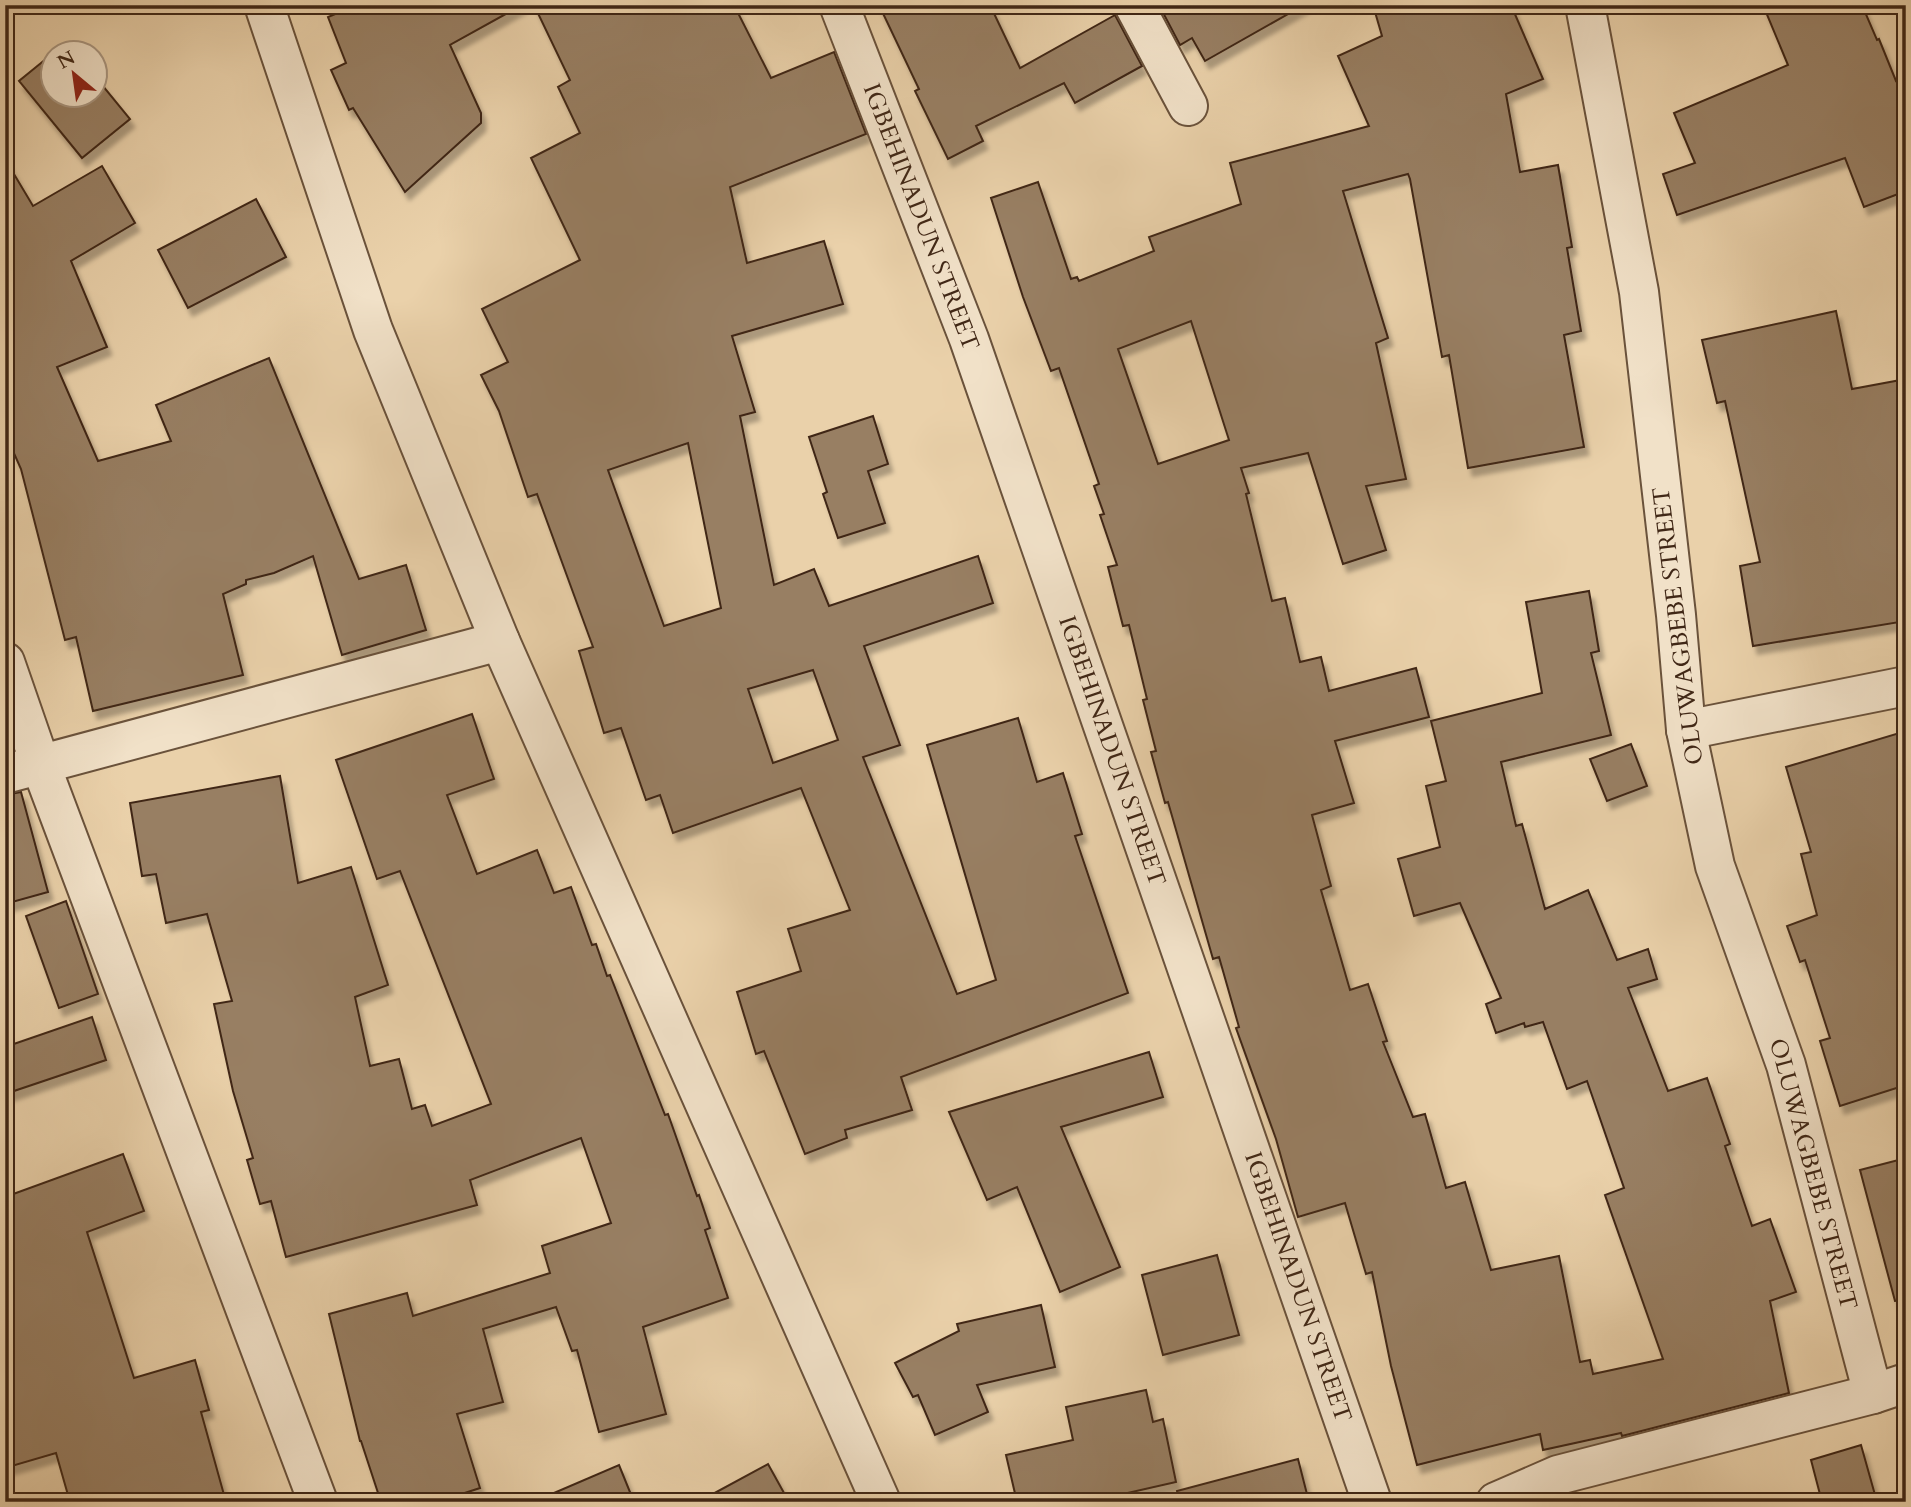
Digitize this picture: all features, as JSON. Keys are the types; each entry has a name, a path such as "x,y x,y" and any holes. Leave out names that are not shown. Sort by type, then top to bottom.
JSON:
{"street":[{"path":"264,5 373,330 500,641 880,1502"},
{"name":"IGBEHINADUN STREET","path":"839,5 969,339 1373,1502"},
{"path":"1134,5 1188,106"},
{"name":"OLUWAGBEBE STREET","path":"1585,5 1639,292 1675,601 1686,730 1715,866 1786,1065 1890,1389"},
{"path":"23,770 500,641"},
{"path":"5,662 23,770 318,1502"},
{"path":"1686,730 1906,686"},
{"path":"1496,1502 1558,1475 1890,1389"}],"building":[{"path":"357,5 522,5 450,45 481,113 481,123 405,192 353,108 349,110 331,70 346,63 328,17"},
{"path":"534,5 734,5 771,78 834,52 866,134 730,187 747,263 824,241 843,304 732,336 755,412 740,416 774,585 814,569 829,606 978,556 993,603 864,646 900,745 863,757 957,994 996,980 927,745 1018,718 1037,782 1063,773 1082,834 1075,836 1128,993 901,1077 912,1110 845,1130 847,1138 805,1154 764,1051 756,1054 737,992 801,971 788,929 850,910 801,788 673,833 660,795 646,800 621,728 604,733 579,651 593,647 537,494 528,497 499,411 481,375 508,362 482,309 580,260 531,158 580,133 558,87 570,80","holes":["688,443 721,608 664,626 608,470","813,670 838,740 773,763 748,689"]},
{"path":"879,5 990,5 1020,68 1115,15 1142,66 1075,103 1064,83 976,126 983,141 948,159 915,91 919,89"},
{"path":"1159,5 1304,5 1205,61 1192,38 1180,45"},
{"path":"1373,5 1511,5 1543,79 1506,94 1520,172 1558,165 1572,247 1567,248 1581,331 1564,335 1584,447 1468,468 1449,355 1442,357 1408,174 1343,191 1388,338 1376,343 1406,479 1366,486 1386,550 1343,564 1308,453 1241,468 1249,493 1246,494 1272,601 1285,598 1300,662 1321,657 1329,691 1416,668 1429,717 1335,741 1354,803 1312,815 1331,886 1321,890 1350,990 1368,984 1387,1041 1383,1042 1413,1117 1425,1114 1446,1188 1465,1182 1491,1270 1559,1256 1580,1362 1590,1360 1593,1374 1663,1359 1605,1195 1624,1188 1587,1081 1567,1089 1543,1022 1525,1027 1524,1023 1496,1033 1486,1004 1501,998 1460,903 1414,916 1398,859 1440,847 1426,786 1446,781 1431,721 1542,693 1526,602 1589,591 1599,651 1591,653 1611,735 1501,762 1516,826 1522,824 1545,909 1588,890 1617,960 1648,949 1657,979 1628,988 1668,1091 1707,1078 1730,1144 1725,1146 1752,1226 1770,1219 1796,1292 1770,1301 1789,1393 1622,1436 1621,1433 1543,1450 1540,1434 1417,1465 1391,1366 1372,1272 1366,1274 1345,1203 1298,1217 1276,1139 1236,1028 1239,1027 1219,957 1213,959 1151,752 1156,751 1143,700 1147,699 1129,625 1123,626 1108,567 1117,565 1100,515 1104,514 1094,486 1099,484 1059,368 1051,371 1023,297 991,198 1038,182 1071,279 1077,277 1079,281 1154,251 1149,237 1241,204 1230,163 1369,126 1338,56 1382,36","holes":["1191,321 1229,440 1158,464 1118,349"]},
{"path":"1763,5 1862,5 1896,81 1906,75 1906,191 1864,207 1845,158 1677,215 1663,174 1695,163 1674,113 1788,65"},
{"path":"38,65 38,104 19,81"},
{"path":"108,92 130,119 82,158 41,108 108,108"},
{"path":"5,159 33,206 102,166 135,223 71,261 107,347 57,367 98,461 171,441 156,405 269,358 359,579 406,565 426,630 342,655 313,556 274,573 246,580 246,584 223,594 243,675 93,711 76,637 65,640 21,469 5,433"},
{"path":"256,199 286,257 188,308 158,250"},
{"path":"1836,311 1852,389 1906,379 1906,621 1753,646 1740,566 1760,562 1725,401 1717,403 1702,340"},
{"path":"873,416 888,464 868,471 885,523 838,538 823,494 827,492 809,437"},
{"path":"472,714 494,779 447,795 477,874 537,850 554,893 571,887 592,945 596,944 607,976 610,975 665,1115 668,1114 697,1196 699,1195 710,1228 705,1230 728,1298 643,1327 666,1414 599,1432 577,1350 572,1351 556,1307 483,1329 503,1402 457,1414 480,1488 437,1502 381,1502 360,1441 329,1314 407,1293 413,1316 550,1273 542,1246 611,1223 581,1138 470,1180 477,1205 286,1257 271,1201 260,1204 247,1160 253,1158 233,1091 214,1004 232,1001 207,914 166,923 156,874 142,876 130,803 280,776 298,883 351,867 388,985 355,997 370,1066 399,1059 412,1109 425,1105 432,1126 491,1104 400,871 377,879 336,760"},
{"path":"1906,731 1906,816 1898,818 1906,848 1906,1085 1840,1106 1820,1041 1830,1038 1805,960 1800,962 1787,926 1817,915 1801,854 1811,852 1786,767"},
{"path":"1631,744 1647,786 1607,801 1590,759"},
{"path":"21,792 48,892 5,904 5,795"},
{"path":"66,901 98,994 59,1008 26,916"},
{"path":"92,1017 106,1060 5,1094 5,1047"},
{"path":"1149,1052 1163,1097 1061,1127 1120,1267 1060,1292 1017,1187 987,1200 949,1112"},
{"path":"123,1154 144,1211 87,1232 134,1378 195,1360 209,1410 201,1412 226,1502 70,1502 56,1453 5,1468 5,1197"},
{"path":"1906,1158 1906,1300 1895,1301 1860,1170"},
{"path":"1217,1255 1239,1335 1163,1355 1142,1275"},
{"path":"1041,1305 1055,1367 977,1385 988,1412 935,1435 918,1395 913,1397 895,1363 959,1331 957,1324"},
{"path":"1146,1390 1153,1422 1163,1419 1176,1482 1088,1502 1017,1502 1006,1455 1073,1440 1066,1407"},
{"path":"1861,1445 1877,1502 1822,1502 1811,1460"},
{"path":"1298,1459 1309,1502 1179,1502 1177,1491"},
{"path":"768,1464 789,1502 698,1502"},
{"path":"619,1465 634,1502 533,1502"}]}
